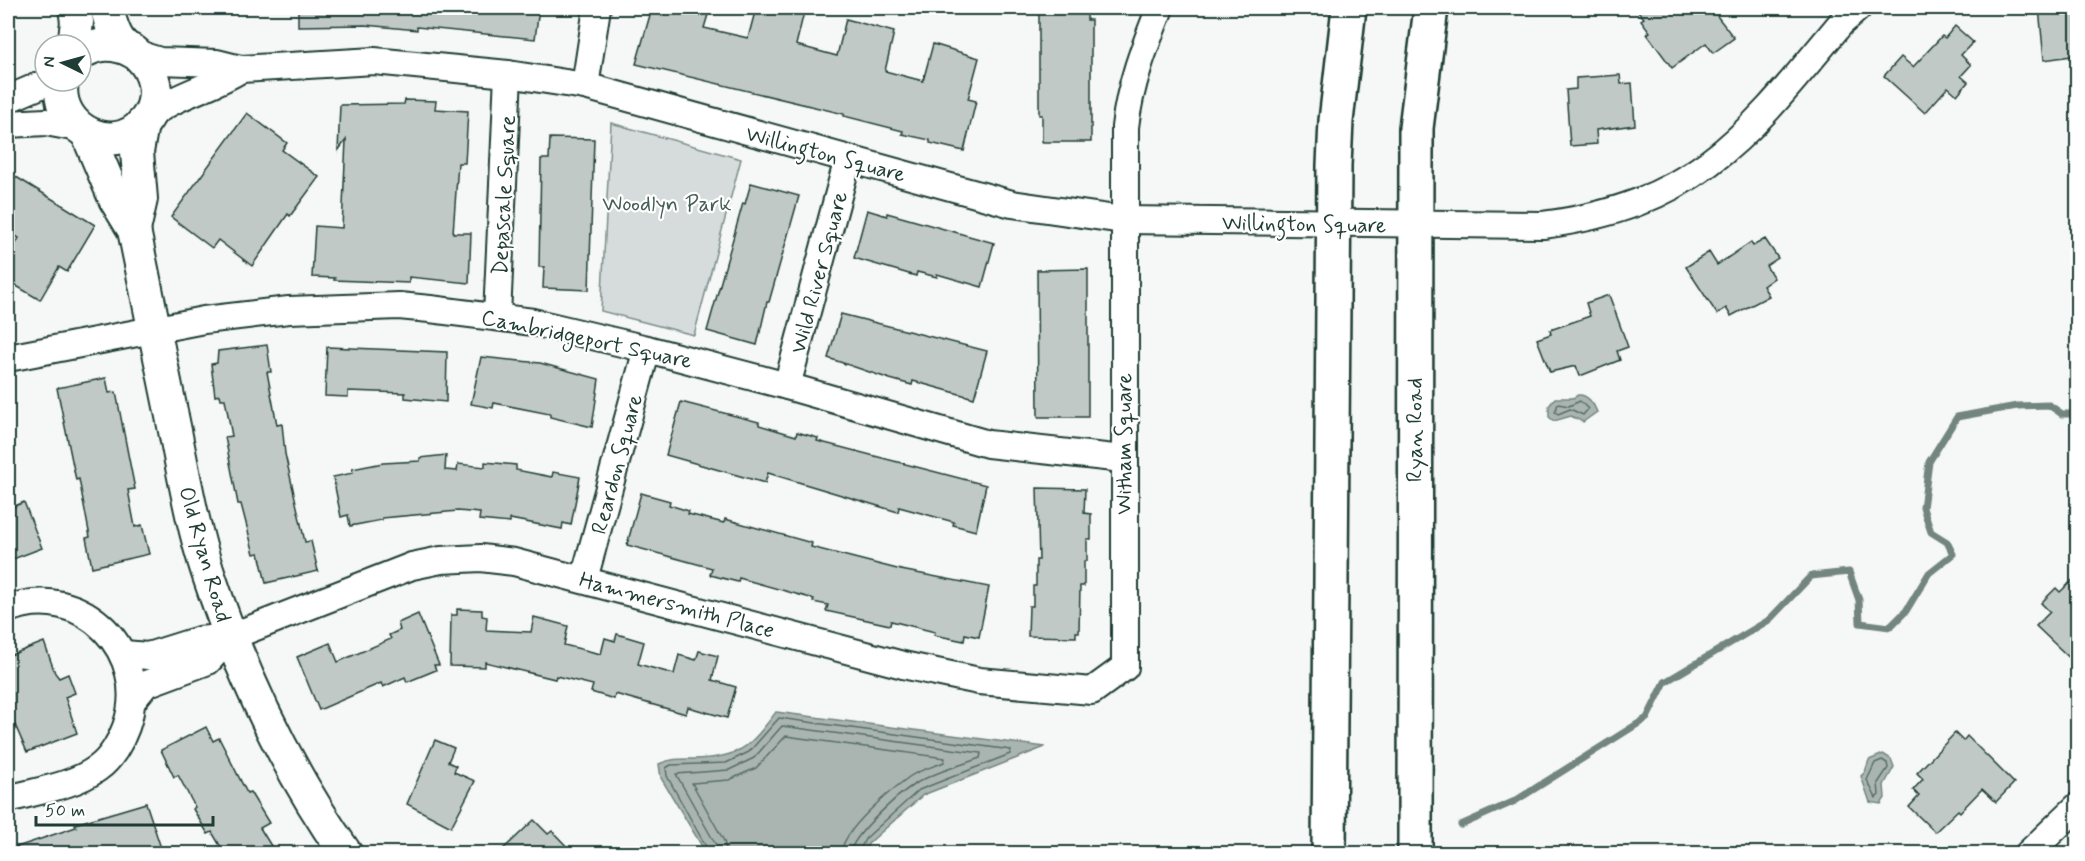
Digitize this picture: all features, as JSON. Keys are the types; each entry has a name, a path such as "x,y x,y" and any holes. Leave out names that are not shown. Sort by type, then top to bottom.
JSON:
{"main road":[{"path":"1329,854 1335,121 1349,8"},
{"name":"Ryan Road","path":"1415,854 1414,225 1416,128 1431,8"}],"street":[{"path":"75,8 76,33"},
{"name":"Old Ryan Road","path":"106,8 123,46 135,53 148,67 155,93 144,121 137,152 141,199 134,230"},
{"path":"585,86 597,8"},
{"name":"Witham Square","path":"1125,667 1123,220 1128,96 1160,8"},
{"name":"Willington Square","path":"135,53 160,61 217,63 241,69 374,61 508,74 585,86 1012,204 1123,220 1543,225 1597,216 1625,208 1663,192 1702,170 1739,140 1841,23 1858,8"},
{"path":"93,46 120,45 135,53"},
{"name":"Willington Square","path":"144,121 179,96 219,84 241,69"},
{"name":"Depascale Square","path":"497,316 508,74"},
{"path":"8,99 33,88"},
{"name":"Old Ryan Road","path":"62,93 62,103 67,115 83,131 115,199 134,230 193,520 207,571 230,637 281,748 315,810 346,854"},
{"path":"8,124 46,122 83,131 102,139 117,138 144,121"},
{"name":"Wild River Square","path":"787,386 848,159"},
{"name":"Cambridgeport Square","path":"8,358 154,329 246,315 334,308 399,306 497,316 647,349 787,386 988,444 1123,459"},
{"name":"Reardon Square","path":"584,579 647,349"},
{"name":"Hammersmith Place","path":"124,654 148,656 199,640 230,637 412,566 441,560 481,558 514,562 584,579 903,665 979,681 1092,691 1125,667"},
{"path":"8,609 35,603 66,605 106,629 124,654 132,683 132,701 120,742 99,768 72,781 8,800"},
{"name":"Hammersmith Place","path":"132,701 146,684 208,661 230,637"},
{"path":"2028,854 2078,806"}],"green space":[{"name":"Woodlyn Park","path":"611,123 741,159 694,335 601,311"}],"water":[{"path":"1578,395 1590,400 1597,412 1583,422 1571,416 1554,421 1549,417 1549,406 1555,398 1573,398"},
{"path":"776,712 1045,747 923,795 869,843 862,853 706,853 661,778 659,764 672,760 711,758 734,753 751,742"},
{"path":"1883,754 1891,759 1894,767 1884,785 1885,798 1881,804 1870,802 1861,776 1869,760"}],"building":[{"path":"298,8 539,8 535,39 417,27 417,30 365,25 298,26"},
{"path":"652,8 710,8 704,28 748,38 756,8 805,8 796,45 837,56 846,19 894,32 885,71 923,81 933,44 979,58 968,99 976,101 964,151 930,143 930,140 902,134 903,131 844,116 844,114 636,64"},
{"path":"1039,8 1087,8 1087,20 1091,20 1091,142 1042,142 1042,115 1039,115"},
{"path":"1635,8 1711,8 1734,38 1713,53 1706,43 1672,68 1647,34 1650,32 1641,20 1644,18"},
{"path":"2039,8 2078,8 2078,55 2044,60"},
{"path":"1955,26 1973,42 1961,55 1971,65 1961,76 1968,82 1957,95 1948,87 1925,113 1884,76 1901,57 1913,67 1942,36 1945,38"},
{"path":"1620,75 1621,84 1632,83 1635,125 1596,130 1597,144 1570,146 1566,90 1576,89 1576,78"},
{"path":"405,100 436,101 435,109 468,111 465,163 458,163 453,233 471,233 469,283 409,277 409,283 312,277 315,226 342,228 346,140 338,151 340,105 404,104"},
{"path":"247,113 287,143 282,150 319,177 290,216 288,214 252,266 218,240 212,248 171,217"},
{"path":"550,138 594,139 589,290 543,288 544,267 539,267 541,159 549,159"},
{"path":"8,172 95,225 67,272 59,267 40,300 8,281 8,258 19,238 8,231"},
{"path":"751,183 799,196 769,302 767,302 757,345 707,331 743,203 745,204"},
{"path":"867,210 887,216 887,213 994,243 982,287 937,274 937,277 917,272 916,276 854,258"},
{"path":"1765,239 1778,258 1766,266 1774,278 1763,286 1769,296 1731,316 1726,308 1717,314 1686,267 1709,252 1717,265 1751,242 1753,246"},
{"path":"1088,269 1088,417 1038,417 1037,270"},
{"path":"1609,295 1628,347 1617,351 1620,360 1580,376 1576,366 1550,372 1537,339 1551,334 1550,330 1590,316 1586,303"},
{"path":"841,314 987,351 974,398 913,381 912,385 890,379 828,358"},
{"path":"267,345 271,372 267,372 277,425 282,424 285,454 305,542 311,541 318,571 266,583 259,553 254,554 241,504 238,504 225,437 232,436 225,399 221,399 220,395 215,396 211,364 217,363 218,351"},
{"path":"327,347 447,352 446,402 405,398 405,393 348,391 348,397 325,396"},
{"path":"481,357 540,363 599,379 592,427 550,417 550,414 494,403 493,408 471,404"},
{"path":"106,378 109,393 116,392 135,489 128,490 135,527 142,525 149,554 92,567 86,538 90,537 79,479 76,480 57,388"},
{"path":"681,402 759,422 759,425 796,436 797,432 818,438 817,441 986,485 976,531 953,525 954,522 899,507 898,512 768,473 765,483 666,455"},
{"path":"446,455 445,470 457,471 458,464 485,467 485,462 516,465 516,470 552,477 553,472 580,477 571,525 563,523 562,529 510,519 510,523 479,520 480,513 458,511 382,518 382,520 350,526 348,515 341,517 333,477 353,473 352,469 383,463 420,461 420,458"},
{"path":"1037,488 1085,489 1084,513 1091,514 1091,539 1087,539 1087,561 1084,561 1084,586 1080,586 1079,632 1076,632 1076,637 1028,636 1029,606 1033,606 1036,560 1039,560"},
{"path":"641,493 670,501 669,505 689,511 688,514 724,523 725,519 812,543 811,547 901,570 989,587 979,637 965,634 964,641 934,635 935,632 891,621 890,625 826,611 828,605 813,602 814,599 739,578 738,582 710,575 712,568 627,545"},
{"path":"24,502 42,548 8,561 8,509"},
{"path":"2078,575 2078,666 2036,626 2050,612 2041,603 2056,588 2060,592"},
{"path":"457,609 482,610 482,616 487,617 486,630 531,632 534,617 568,626 564,645 601,654 605,638 615,641 617,634 644,642 638,664 674,674 679,655 696,660 699,651 718,656 712,680 736,687 727,718 688,707 686,714 615,694 614,699 591,692 593,685 556,676 555,679 485,662 485,667 450,666 451,615 457,615"},
{"path":"418,614 439,665 434,665 436,670 407,682 405,677 383,687 381,683 319,710 297,657 330,643 338,662 391,639 389,635 400,630 398,623"},
{"path":"44,642 55,673 59,678 68,674 75,693 65,697 77,733 27,752 8,709 8,656"},
{"path":"206,727 213,741 219,738 247,793 250,792 269,823 260,828 276,854 225,854 212,832 208,834 193,809 195,807 178,775 174,777 161,750"},
{"path":"1955,733 1963,741 1967,736 2014,783 1996,802 1982,789 1960,812 1958,810 1935,832 1909,807 1919,796 1913,790 1923,779 1917,773"},
{"path":"435,740 454,748 448,762 456,766 454,772 475,781 451,827 407,804"},
{"path":"146,803 161,848 144,854 8,854 8,850 76,827 75,824"},
{"path":"534,820 548,834 552,831 574,854 498,854"}],"waterway":[{"path":"1461,825 1515,801 1647,718 1665,682 1769,620 1811,576 1849,572 1859,600 1860,623 1890,627 1906,611 1929,573 1953,554 1947,542 1931,532 1923,508 1929,462 1957,417 2017,406 2049,405 2062,414 2078,414"}]}
